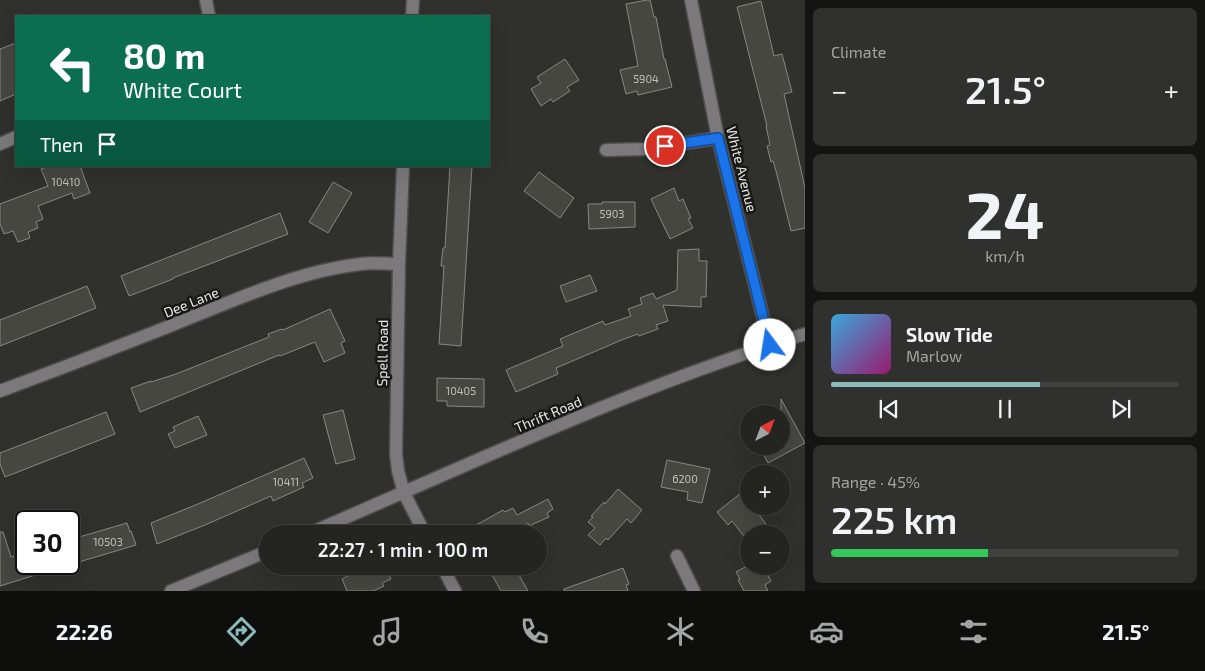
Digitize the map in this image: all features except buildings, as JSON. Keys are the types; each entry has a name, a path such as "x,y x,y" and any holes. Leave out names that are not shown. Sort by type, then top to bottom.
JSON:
{"street":[{"path":"206,0 209,15"},
{"path":"412,15 413,0"},
{"name":"White Avenue","path":"691,0 718,138 770,345"},
{"path":"0,144 15,137"},
{"path":"606,150 647,149 718,138"},
{"name":"Spell Road","path":"403,167 399,264 396,453 398,471 404,492 421,525"},
{"name":"Dee Lane","path":"0,391 255,292 318,272 362,264 399,264"},
{"name":"Thrift Road","path":"329,525 590,412 660,384 805,334"},
{"path":"180,590 259,555"},
{"path":"677,556 694,591"},
{"path":"447,575 455,591"}],"route":[{"path":"665,146 718,138 770,345"}]}
